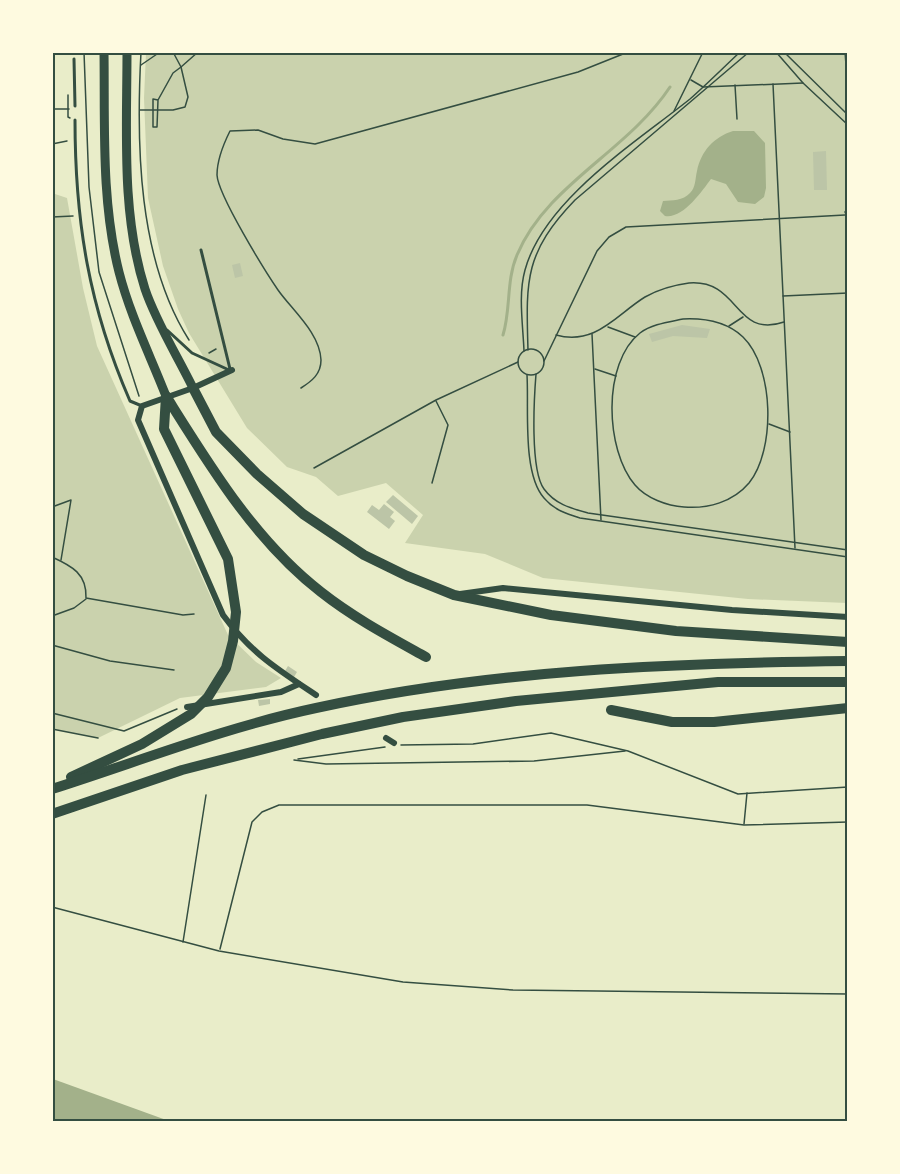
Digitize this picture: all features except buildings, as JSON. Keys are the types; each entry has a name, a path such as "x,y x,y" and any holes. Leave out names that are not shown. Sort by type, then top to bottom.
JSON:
{"highway":[{"path":"193,388 216,432 257,474 303,514 364,555 454,595 551,615 665,629 848,642"},
{"path":"52,787 142,744 191,714 208,697 226,668 233,641 236,612 228,559 165,429 166,396"},
{"path":"166,396 240,508 277,551 320,591 372,628 426,657"},
{"path":"52,787 226,731 315,708 398,692 510,678 699,662 848,661"},
{"path":"52,814 182,770 322,734 403,717 516,701 717,682 848,682"},
{"path":"611,710 672,722 714,722 848,708"}],"main road":[{"path":"104,52 105,151 111,238 129,306 166,396"},
{"path":"127,52 127,158 131,214 146,291 193,388"}],"street":[{"path":"231,371 193,388 142,406 138,420 223,615 242,640 260,658 316,695"},
{"path":"454,595 503,588 748,611 848,617"},
{"path":"187,707 281,692 298,684"},
{"path":"386,738 396,744"}],"lane":[{"path":"72,108 74,59"},
{"path":"73,119 80,216 88,274 106,343 130,401 142,406"},
{"path":"201,249 231,371"},
{"path":"162,325 192,353 231,371"}],"path":[{"path":"84,52 89,187 99,272 117,335 142,406"},
{"path":"141,52 138,99 141,176 149,232 174,310 193,346"},
{"path":"141,66 160,52"},
{"path":"173,52 181,67 188,103 180,110 173,110"},
{"path":"158,100 153,99 153,127 157,127 158,100 173,73 198,52"},
{"path":"301,388 314,381 320,369 318,350 308,329 277,289 230,206 217,177 221,151 230,131 258,130 284,139 315,144 578,72 628,52"},
{"path":"674,111 703,52"},
{"path":"314,468 436,400 518,362 524,351 522,284 530,254 548,222 577,192 703,87 740,52"},
{"path":"528,350 528,278 538,249 552,226 575,200 712,87 749,52"},
{"path":"776,52 804,83 848,125"},
{"path":"784,52 848,115"},
{"path":"845,52 848,91"},
{"path":"691,80 703,87 804,83"},
{"path":"773,84 795,548"},
{"path":"734,85 737,119"},
{"path":"52,110 72,108 73,119"},
{"path":"845,215 848,208"},
{"path":"518,362 520,370 527,375 536,374 542,369 555,335 597,251 618,231 638,225 845,215"},
{"path":"845,215 848,219"},
{"path":"52,217 80,216"},
{"path":"555,335 569,337 592,333 608,327 647,296 663,288 691,283 717,287 729,297 743,316 768,326 784,322"},
{"path":"783,296 848,293"},
{"path":"728,327 743,316"},
{"path":"698,319 728,327 749,344 761,369 768,424 754,476 741,491 709,507 668,504 654,499 635,485 622,461 612,423 613,388 624,354 636,338 655,326 698,319"},
{"path":"608,327 636,338"},
{"path":"592,333 602,520"},
{"path":"202,353 216,349"},
{"path":"524,351 537,351 544,361"},
{"path":"594,369 617,376"},
{"path":"536,374 537,459 543,488 558,502 601,514 848,550"},
{"path":"527,375 530,464 537,488 555,508 580,518 848,557"},
{"path":"432,483 448,425 436,400"},
{"path":"768,424 790,432"},
{"path":"52,507 71,500 61,561"},
{"path":"52,557 68,563 78,571 87,591 87,598"},
{"path":"52,616 74,608 87,598 183,615 194,614"},
{"path":"52,645 110,661 174,670"},
{"path":"52,713 124,731 187,707"},
{"path":"52,729 98,738"},
{"path":"628,751 534,761 326,764 294,760 396,744 473,744 552,733 628,751 738,794 848,787"},
{"path":"744,825 747,793"},
{"path":"183,942 206,795"},
{"path":"219,951 252,822 262,812 279,805 587,805 744,825 848,822"},
{"path":"52,907 219,951 345,974 454,986 513,990 848,994"}],"shaded area":[{"path":"146,53 847,53 847,603 748,599 543,578 485,554 405,543 423,515 386,483 338,496 316,477 287,467 247,428 189,333 163,266 148,198 144,98"},
{"path":"733,131 754,131 765,143 766,188 764,197 755,204 738,202 726,184 711,179 685,209 672,216 665,216 660,211 663,201 681,199 692,191 705,151 714,141"},
{"path":"52,193 67,198 83,288 97,346 228,635 256,662 281,678 266,687 180,698 98,738 53,729"},
{"path":"53,1079 169,1121 53,1121"}],"waterway":[{"path":"503,335 514,265 530,230 567,188 632,131 670,87"}]}
